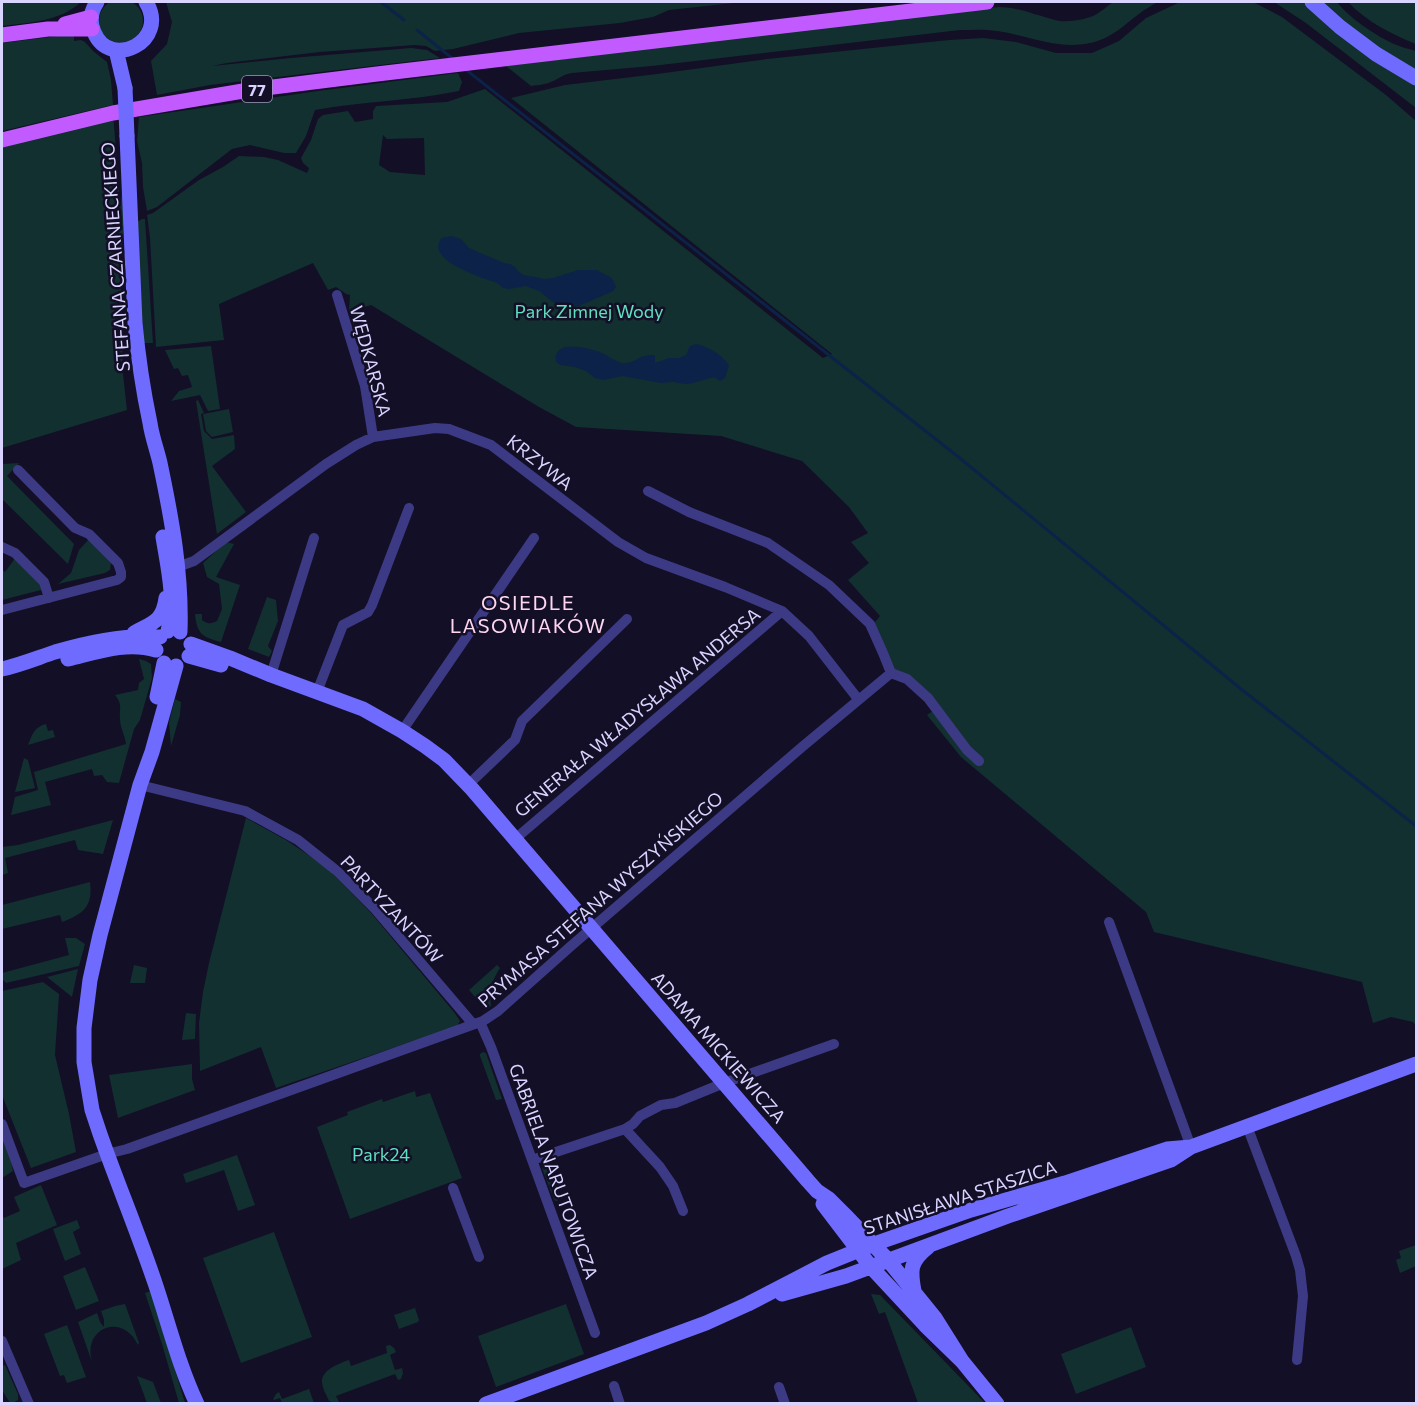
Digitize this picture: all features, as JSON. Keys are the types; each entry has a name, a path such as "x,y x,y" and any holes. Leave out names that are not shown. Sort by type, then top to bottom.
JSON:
{"main road":[{"name":"77","path":"2,140 94,117 193,99 303,83 987,2"},
{"path":"2,35 92,23"}],"street":[{"path":"97,2 93,8 92,23 96,37 108,47 122,50 138,45 146,38 152,18 146,2"},
{"path":"1312,2 1376,54 1416,78"},
{"name":"STEFANA CZARNIECKIEGO","path":"122,50 135,323 150,424 152,469 174,573 170,624 152,752 140,785 90,980 84,1028 84,1062 92,1110 156,1285 191,1396 197,1404"},
{"name":"WĘDKARSKA","path":"337,295 365,386 373,436"},
{"name":"KRZYWA","path":"174,573 183,565 194,561 326,464 373,436 449,429 491,444 618,542 646,558 782,611 809,636 858,699"},
{"path":"2,610 117,580 121,577 118,562 89,534 75,528 18,470"},
{"path":"648,491 689,512 768,543 829,585 870,624 891,673 907,679 928,698 967,750 979,761"},
{"path":"317,692 343,625 368,612 372,605 409,508"},
{"path":"271,675 314,538"},
{"path":"402,731 534,538"},
{"path":"2,547 15,553 44,582 49,598"},
{"path":"129,636 150,626 160,616 174,573"},
{"name":"GENERAŁA WŁADYSŁAWA ANDERSA","path":"515,839 782,611"},
{"path":"468,785 515,740 522,721 627,619"},
{"path":"2,669 75,647 129,636 147,636 167,646 181,664 190,650 185,635 167,646 116,648 2,677"},
{"name":"ADAMA MICKIEWICZA","path":"190,650 231,669 271,675 363,709 402,731 444,760 515,839 817,1191 829,1199 888,1260 935,1318 962,1361"},
{"name":"PRYMASA STEFANA WYSZYŃSKIEGO","path":"2,1124 24,1183 135,1146 476,1023 498,1011 858,699 891,673"},
{"name":"PARTYZANTÓW","path":"140,785 245,811 298,840 337,871 375,909 476,1023"},
{"path":"1109,922 1191,1147"},
{"name":"GABRIELA NARUTOWICZA","path":"476,1023 532,1160 595,1333"},
{"path":"532,1160 624,1129 640,1116 661,1105 675,1103 834,1044"},
{"name":"STANISŁAWA STASZICA","path":"748,1304 846,1276 1012,1214 1170,1160 1191,1147 1416,1064"},
{"path":"1247,1126 1300,1270 1303,1296 1297,1360"},
{"path":"624,1129 660,1167 673,1186 683,1211"},
{"name":"STANISŁAWA STASZICA","path":"486,1404 706,1323 827,1263 874,1244 971,1210 1065,1183 1167,1149 1191,1147"},
{"path":"453,1188 479,1257"},
{"name":"ADAMA MICKIEWICZA","path":"817,1191 819,1199 858,1251 925,1325 962,1361 998,1404"},
{"path":"827,1263 841,1246 839,1226"},
{"path":"914,1291 912,1267 916,1258 932,1244"},
{"path":"2,1341 27,1403"},
{"path":"614,1386 620,1404"},
{"path":"779,1388 785,1404"}],"green space":[{"path":"121,-1 136,6 143,21 136,36 121,43 106,36 99,21 106,6"},
{"path":"2,2 81,2 54,17 2,26"},
{"path":"166,2 743,2 669,10 653,17 620,23 519,33 453,49 435,51 426,46 415,45 320,52 227,63 212,66 411,48 427,50 440,58 210,85 157,95 151,61 167,44 172,22"},
{"path":"1113,2 1158,2 1110,36 1078,45 1051,43 992,30 960,30 652,66 572,73 548,83 531,86 506,66 999,7 1022,10 1059,21 1074,21 1093,16"},
{"name":"Park Zimnej Wody","path":"1253,2 1282,17 1386,95 1416,121 1416,1025 1413,1022 1391,1017 1373,1023 1362,982 1154,932 1146,912 961,757 927,715 937,708 907,679 891,673 871,627 880,616 848,580 869,563 851,542 868,533 849,507 802,461 721,436 576,427 371,305 349,311 350,295 336,287 328,290 313,263 219,304 224,340 156,347 147,215 239,156 278,160 307,173 309,168 301,158 311,140 318,119 323,115 348,111 355,122 373,119 376,106 447,102 485,89 823,358 832,354 511,98 565,85 767,59 949,40 983,38 1016,42 1056,53 1092,53 1119,41 1146,18 1178,3","holes":["383,135 387,139 424,138 425,175 390,172 379,165"]},
{"path":"1274,2 1303,2 1342,37 1416,84 1416,108 1306,23"},
{"path":"1319,2 1337,2 1355,20 1371,31 1394,44 1416,51 1416,72 1378,50"},
{"path":"1348,2 1416,2 1416,44 1380,27"},
{"path":"74,34 74,41 85,42 107,62 113,105 2,131 2,43"},
{"path":"458,73 462,82 459,91 315,110 306,136 296,153 284,153 250,145 232,149 157,207 147,211 142,163 137,141 139,117"},
{"path":"113,113 120,210 122,191 125,212 122,245 120,245 123,374 127,410 2,448 2,144"},
{"path":"145,219 153,343 143,343 137,222"},
{"path":"211,346 220,409 208,411 200,395 171,401 179,391 192,387 188,375 182,376 178,368 174,369 165,350"},
{"path":"198,400 204,413 201,414 204,431 212,439 234,435 235,449 212,466 246,512 217,534 196,401"},
{"path":"229,409 233,432 212,437 206,431 203,414"},
{"path":"19,463 7,476 74,544 68,564 2,499 2,464"},
{"path":"90,538 111,563 110,570 58,584 71,573 79,550"},
{"path":"226,542 234,544 216,577 240,585 221,642 202,634 197,626 195,614 202,614 202,620 207,623 217,621 222,609 219,584 207,577 203,563"},
{"path":"16,557 43,584 41,590 2,600 2,569 5,572"},
{"path":"267,597 276,600 278,621 268,646 272,651 269,657 248,649"},
{"path":"139,659 151,664 152,678 140,720 134,729 119,783 107,782 102,775 94,776 92,769 45,782 51,805 11,815 15,797 38,790 34,772 126,744 120,722 120,704 115,695 138,690 139,683 144,679"},
{"path":"175,699 181,702 180,715 171,746 169,722"},
{"path":"46,724 48,731 53,730 55,737 28,745 36,729"},
{"path":"24,758 28,760 35,788 15,792"},
{"path":"246,818 286,840 325,866 371,913 454,1012 460,1021 457,1026 276,1088 261,1047 200,1071 199,1023 203,992"},
{"path":"113,820 103,854 78,850 75,840 5,858 8,873 2,875 2,847 18,845"},
{"path":"90,882 88,903 76,916 62,922 60,915 2,929 2,905"},
{"path":"65,938 76,938 85,944 79,966 6,983 2,979 2,973 69,955"},
{"path":"134,965 147,968 145,983 130,983"},
{"path":"497,965 500,968 492,986 491,1006 486,1010 469,990"},
{"path":"78,969 72,997 47,977"},
{"path":"43,982 59,994 55,1055 76,1152 31,1168 2,1095 2,991"},
{"path":"186,1013 196,1014 195,1039 182,1040"},
{"path":"483,1052 486,1053 502,1099 496,1100 480,1056"},
{"path":"192,1064 195,1090 118,1118 109,1075"},
{"name":"Park24","path":"415,1091 416,1097 430,1093 462,1178 350,1219 317,1127 348,1115 347,1112 382,1099 383,1102"},
{"path":"2,1138 13,1171 2,1178"},
{"path":"237,1155 255,1205 238,1211 224,1170 186,1183 183,1174"},
{"path":"544,1160 547,1161 560,1197 556,1201 542,1168"},
{"path":"41,1185 57,1225 16,1243 21,1260 2,1269 2,1215 4,1218 20,1211 14,1197"},
{"path":"77,1220 80,1228 73,1232 81,1254 65,1261 53,1229"},
{"path":"274,1232 312,1337 241,1363 203,1258"},
{"path":"1416,1245 1416,1266 1400,1273 1396,1260 1401,1258 1399,1251"},
{"path":"85,1267 99,1301 76,1310 63,1276"},
{"path":"151,1291 185,1403 179,1403 145,1293"},
{"path":"871,1294 880,1295 985,1403 918,1403 885,1312 879,1314"},
{"path":"125,1304 138,1345 123,1329 106,1328 93,1340 90,1350 92,1362 78,1322 97,1313 104,1327 101,1311"},
{"path":"566,1304 584,1354 496,1387 478,1336"},
{"path":"415,1308 418,1322 399,1329 394,1315"},
{"path":"67,1325 86,1377 67,1383 64,1375 60,1376 44,1334"},
{"path":"1131,1327 1146,1367 1076,1394 1061,1354"},
{"path":"390,1345 396,1352 390,1355 395,1370 402,1368 401,1379 398,1380 395,1374 336,1396 339,1402 329,1401 322,1382 328,1371 349,1360 351,1366 387,1353 386,1346"},
{"path":"5,1365 18,1394 18,1400 13,1403 10,1403 2,1390 2,1366"},
{"path":"137,1376 153,1382 161,1403 147,1403"},
{"path":"309,1389 314,1403 282,1403 280,1398 273,1399 279,1392 282,1399"}],"water":[{"path":"451,236 461,239 469,248 510,264 524,275 545,279 578,270 597,270 612,278 616,287 613,291 579,306 559,305 539,291 526,286 503,288 497,283 463,270 446,260 438,246 441,238"},
{"path":"696,344 714,352 729,365 725,378 720,381 714,377 686,384 661,383 622,376 603,380 595,378 586,371 556,362 556,355 565,347 581,347 596,351 623,363 655,355 655,363 686,355 690,346"}],"waterway":[{"path":"381,2 404,20"},
{"path":"417,30 453,59"},
{"path":"465,69 956,455 1241,689 1416,826"}],"district":[{"name":"OSIEDLE LASOWIAKÓW","path":"528,614"}]}
